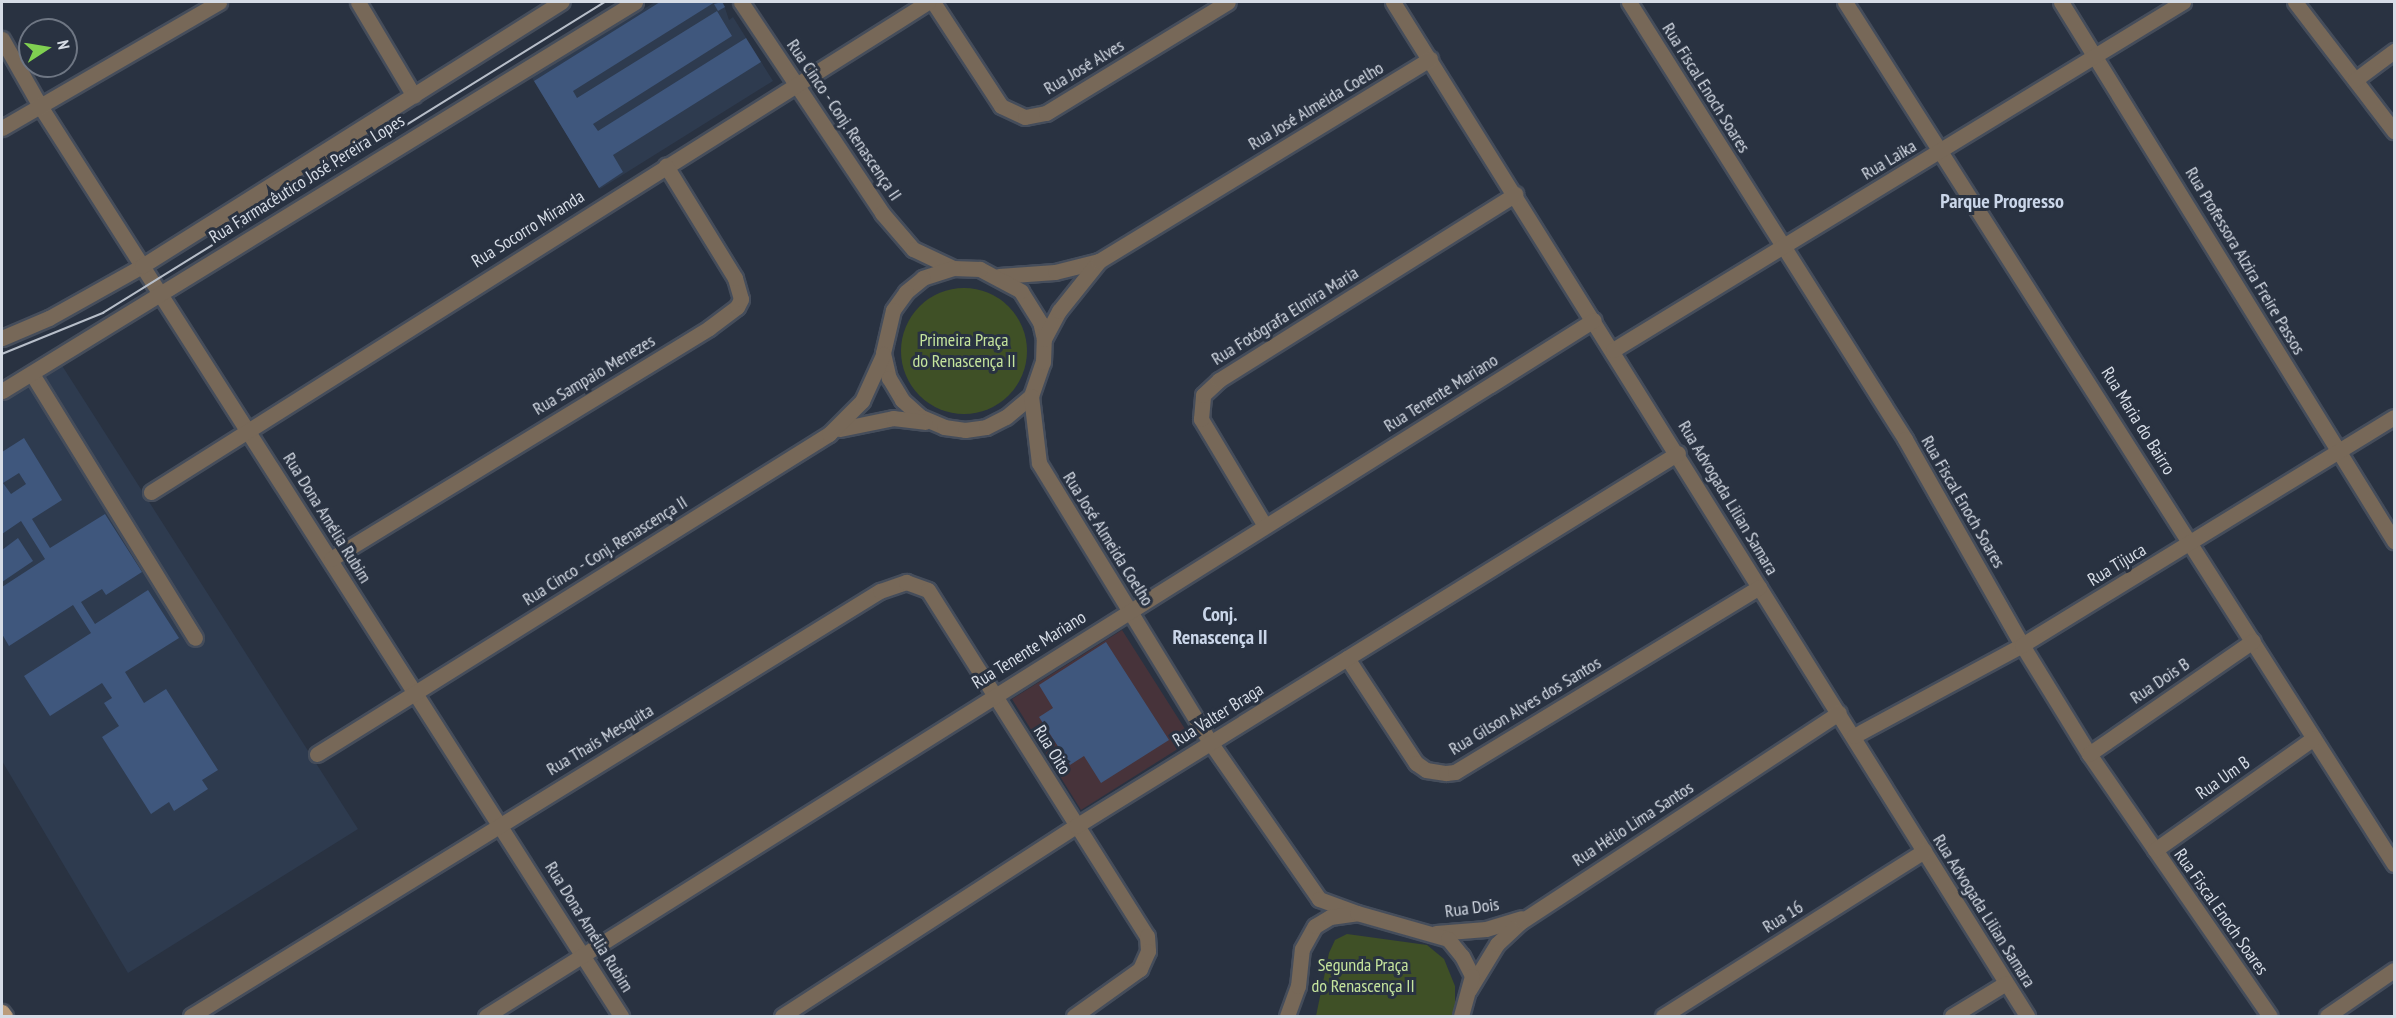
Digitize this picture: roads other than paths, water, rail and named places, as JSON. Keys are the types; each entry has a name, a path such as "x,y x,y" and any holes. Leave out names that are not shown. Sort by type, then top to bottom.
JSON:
{"main road":[{"path":"2,1012 5,1017"}],"street":[{"path":"2,128 219,2"},
{"path":"358,2 414,96"},
{"name":"Rua Farmacêutico José Pereira Lopes","path":"2,338 59,313 142,266 562,2"},
{"name":"Rua Farmacêutico José Pereira Lopes","path":"2,391 635,2"},
{"name":"Rua Cinco - Conj. Renascença II","path":"741,2 882,213 913,249 953,268"},
{"name":"Rua Socorro Miranda","path":"151,492 248,428 666,166 795,82 928,2"},
{"name":"Rua José Alves","path":"933,2 1001,106 1025,117 1046,113 1228,2"},
{"name":"Rua Advogada Lilian Samara","path":"1393,2 1678,453 2027,1017"},
{"name":"Rua Fiscal Enoch Soares","path":"1629,2 1905,439 2022,645 2089,754 2270,1017"},
{"name":"Rua Maria do Bairro","path":"1845,2 2192,543 2394,864"},
{"name":"Rua Professora Alzira Freire Passos","path":"2061,2 2096,55 2394,541"},
{"name":"Rua Laika","path":"1613,350 2184,2"},
{"path":"2295,2 2394,131"},
{"name":"Rua Dona Amélia Rubim","path":"2,39 40,106 248,428 414,694 501,823 621,1017"},
{"path":"2355,80 2394,51"},
{"name":"Rua José Almeida Coelho","path":"1099,261 1430,59"},
{"name":"Rua Sampaio Menezes","path":"331,560 709,328 737,307 741,299 735,278 666,166"},
{"name":"Rua Fotógrafa Elmira Maria","path":"1265,526 1201,419 1203,395 1219,380 1516,194"},
{"path":"999,276 1055,272 1099,261"},
{"path":"1044,339 1063,306 1099,261"},
{"path":"829,434 854,424 893,418 914,418 944,427 986,427 1006,417 1031,396 1043,362 1044,339 1032,305 1021,291 999,276 980,269 953,268 924,278 906,292 893,310 883,353 889,378 902,400 921,417 944,427"},
{"name":"Rua Tenente Mariano","path":"486,1017 1129,610 1594,320"},
{"name":"Rua Cinco - Conj. Renascença II","path":"317,754 829,434 862,401 883,353"},
{"path":"32,374 195,638"},
{"name":"Rua José Almeida Coelho","path":"1031,396 1039,463 1210,742 1319,899 1392,926 1434,933"},
{"name":"Rua Tijuca","path":"1854,736 2022,645 2192,543 2394,417"},
{"name":"Rua Valter Braga","path":"782,1017 1076,826 1678,453"},
{"name":"Rua Thaís Mesquita","path":"191,1017 501,823 898,583 915,583 928,590 994,695"},
{"name":"Rua Gilson Alves dos Santos","path":"1347,658 1416,763 1435,773 1455,772 1759,587"},
{"name":"Rua Dois B","path":"2089,754 2253,641"},
{"name":"Rua Oito","path":"994,695 1147,936 1148,951 1140,969 1074,1017"},
{"name":"Rua Hélio Lima Santos","path":"1469,990 1497,944 1547,903 1839,714"},
{"name":"Rua Um B","path":"2155,850 2314,738"},
{"name":"Rua 16","path":"1663,1017 1924,851"},
{"name":"Rua Dois","path":"1434,933 1497,927 1547,903"},
{"path":"1287,1017 1298,987 1302,949 1315,926 1330,917 1357,913"},
{"path":"1434,933 1448,939 1462,956 1472,976 1461,1017"},
{"path":"2327,1017 2394,970"},
{"path":"1952,1017 2006,983"}],"tram line":[{"path":"2,354 103,313 605,2"}],"district":[{"name":"Parque Progresso","path":"2002,201"},
{"name":"Conj. Renascença II","path":"1220,626"}],"park label":[{"name":"Primeira Praça do Renascença II","path":"964,351"},
{"name":"Segunda Praça do Renascença II","path":"1363,976"}]}
